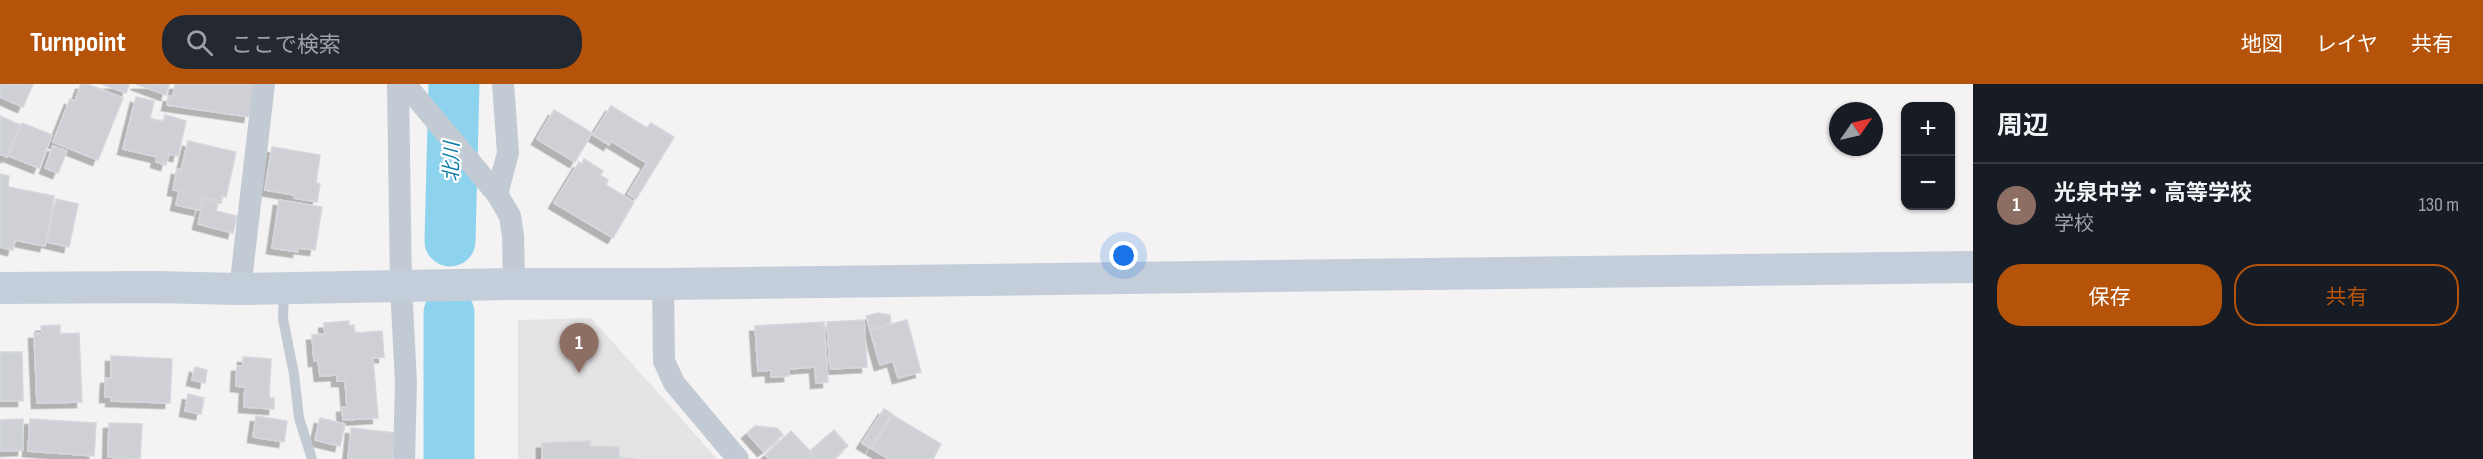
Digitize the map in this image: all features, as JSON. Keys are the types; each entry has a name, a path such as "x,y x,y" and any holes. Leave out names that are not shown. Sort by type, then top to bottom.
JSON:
{"street":[{"path":"240,289 264,84"},
{"path":"493,189 508,153 503,84"},
{"path":"405,87 493,189 510,216 513,236 514,284"},
{"path":"404,459 410,287 405,87"},
{"path":"0,288 165,286 240,289 1973,267"},
{"path":"663,284 663,351 667,369 674,383 738,459"}],"lane":[{"path":"285,288 283,319 294,374 299,418 312,459"}],"shaded area":[{"path":"591,318 717,459 518,459 518,320"}],"building":[{"path":"0,84 33,84 23,107 0,97"},
{"path":"81,84 87,84 123,98 98,160 53,142 70,99 75,101"},
{"path":"102,84 129,84 126,93"},
{"path":"136,84 169,84 166,95"},
{"path":"175,84 254,84 249,117 167,105 169,96 173,97"},
{"path":"136,97 154,101 150,118 163,122 165,115 186,121 178,156 169,154 166,165 156,162 157,157 123,149"},
{"path":"611,106 647,128 651,123 674,137 636,199 628,194 647,163 611,141 609,145 593,135"},
{"path":"554,110 592,133 575,162 537,139"},
{"path":"0,116 20,125 7,157 0,154"},
{"path":"22,123 52,135 39,168 9,156"},
{"path":"188,141 236,152 226,197 221,196 221,201 202,197 199,210 176,205 179,191 173,190 177,169 181,170"},
{"path":"53,146 67,151 58,173 45,168"},
{"path":"272,147 320,155 316,183 320,184 317,202 265,190"},
{"path":"584,159 603,171 600,175 608,180 606,185 634,202 613,238 554,203 579,162 582,164"},
{"path":"0,174 9,176 8,187 54,196 45,246 15,240 13,250 0,247"},
{"path":"56,199 78,204 69,247 47,242"},
{"path":"204,199 218,203 216,211 237,216 233,233 198,224"},
{"path":"279,200 322,207 315,250 298,248 298,252 272,248"},
{"path":"878,313 890,315 891,324 870,330 866,316"},
{"path":"864,320 867,367 830,369 827,322"},
{"path":"907,320 921,372 898,378 893,361 880,365 870,330"},
{"path":"349,321 349,326 354,325 355,333 382,331 384,357 373,358 378,418 343,420 342,407 347,407 345,381 337,381 337,375 320,376 318,360 314,361 312,335 325,334 324,323"},
{"path":"824,322 828,382 816,383 815,367 789,369 789,376 771,377 771,370 758,371 755,326"},
{"path":"60,325 60,334 79,333 82,402 37,403 34,333 42,333 41,326"},
{"path":"0,352 22,352 23,401 0,401"},
{"path":"111,356 172,359 170,403 111,401 112,397 105,397 106,378 111,378"},
{"path":"243,357 271,359 269,398 274,398 274,409 244,407 245,387 236,386 237,366 243,366"},
{"path":"195,367 207,370 205,383 192,380"},
{"path":"188,394 204,398 201,414 185,411"},
{"path":"884,409 892,414 870,448 862,443"},
{"path":"892,415 941,444 933,459 889,459 872,449"},
{"path":"256,416 287,421 284,442 253,437"},
{"path":"320,418 345,424 340,446 315,440"},
{"path":"23,419 23,450 0,451 0,420"},
{"path":"30,419 96,423 94,456 28,451"},
{"path":"109,423 142,424 140,459 108,457"},
{"path":"755,426 777,428 783,435 763,451 747,433"},
{"path":"351,428 395,433 392,459 348,459"},
{"path":"834,430 848,446 833,459 817,459 810,451"},
{"path":"791,431 817,459 769,459 765,455"},
{"path":"590,441 590,446 619,447 619,457 635,459 542,459 542,443"}],"waterway":[{"name":"北川","path":"450,241 454,84"},
{"name":"北川","path":"449,313 449,459"}],"place":[{"name":"光泉中学・高等学校","path":"579,373"}]}
